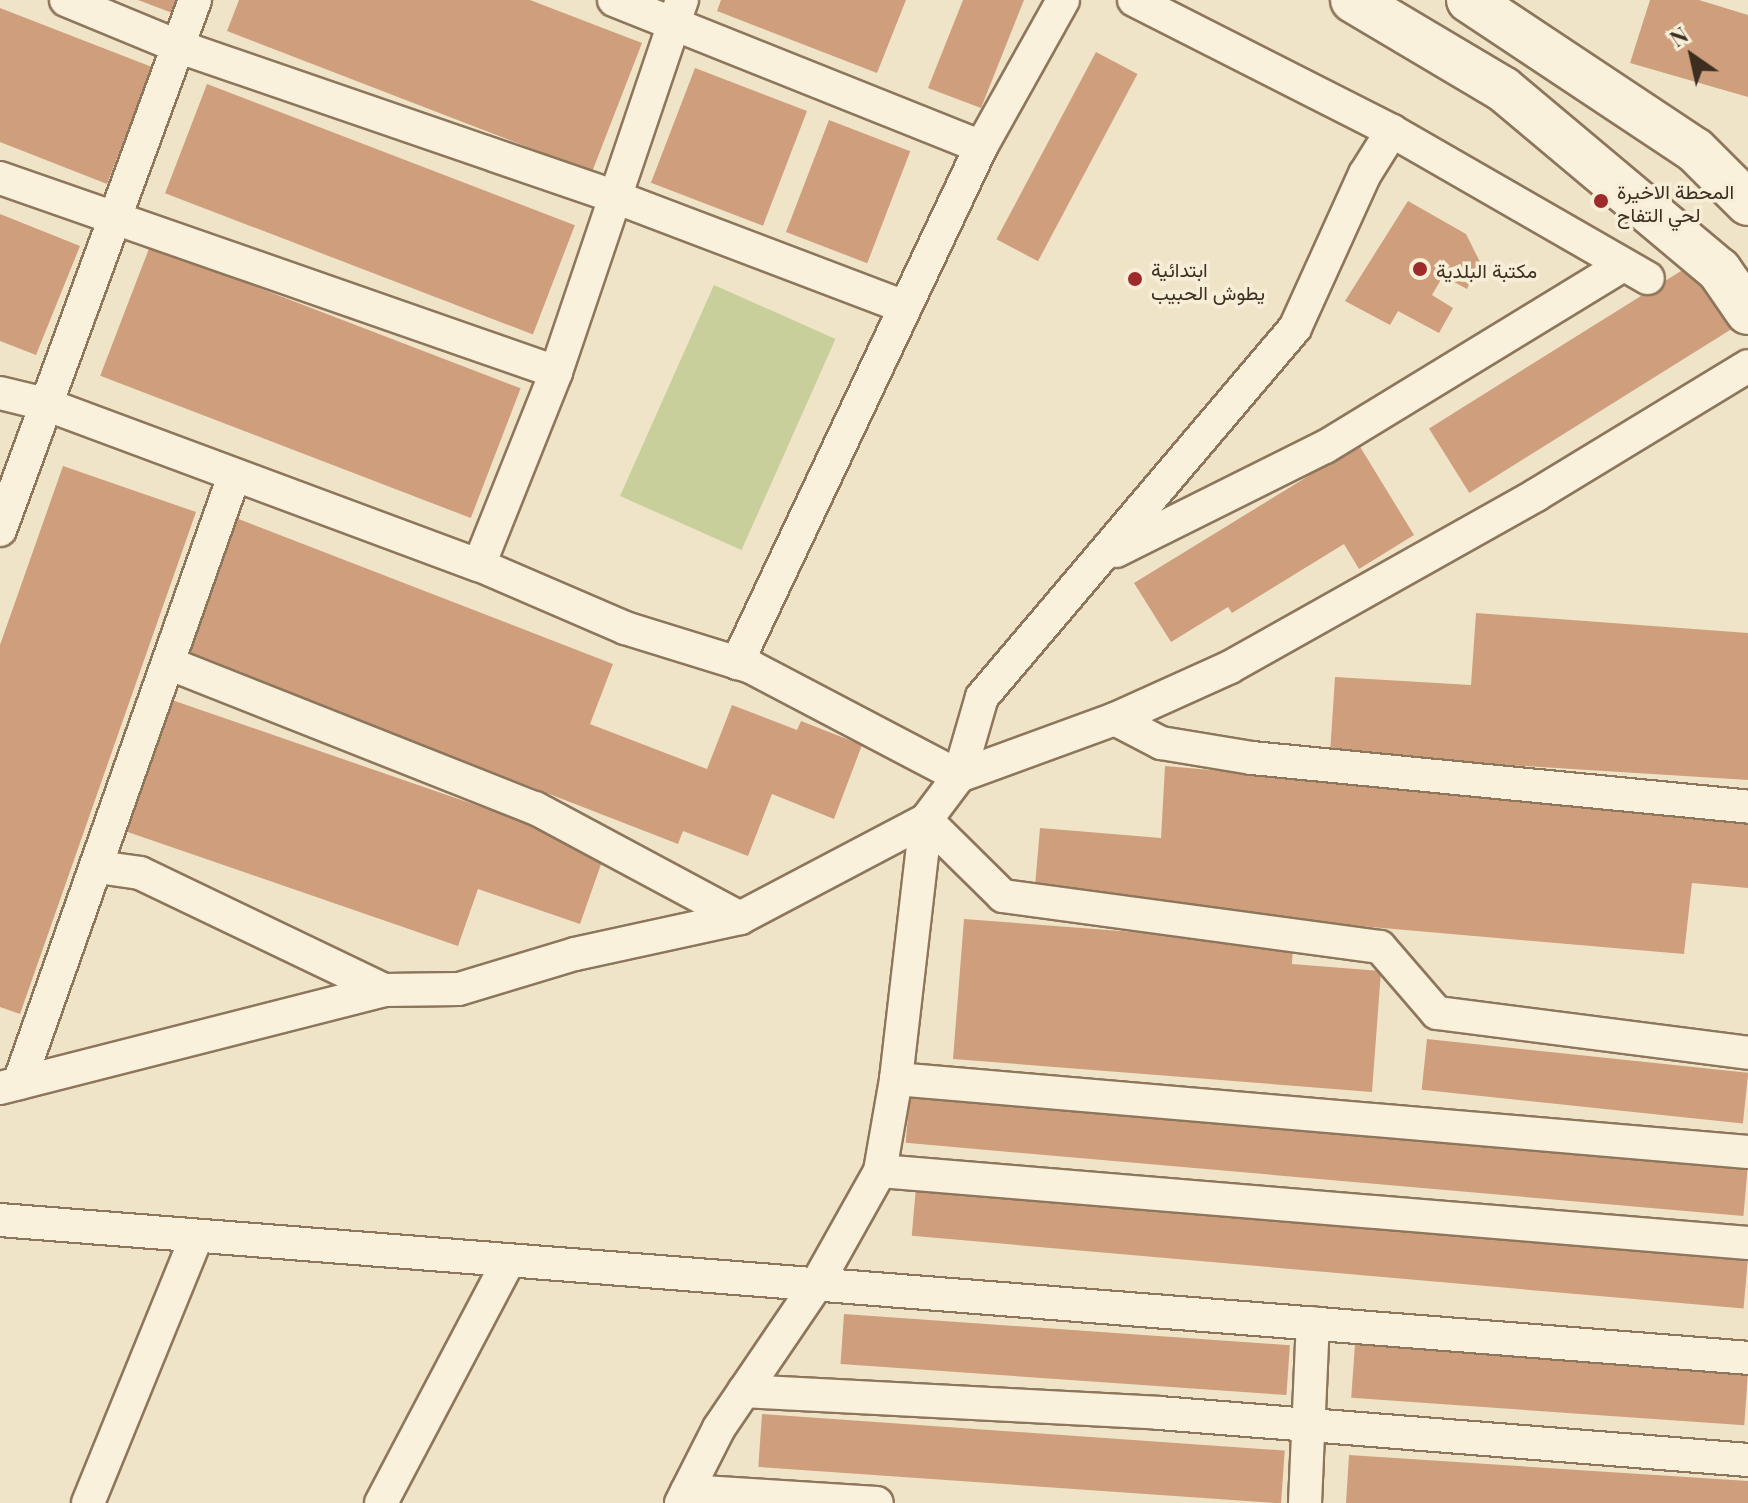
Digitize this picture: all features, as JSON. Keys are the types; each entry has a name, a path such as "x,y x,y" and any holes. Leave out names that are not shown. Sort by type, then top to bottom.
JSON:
{"main road":[{"path":"1353,0 1503,89 1719,270 1748,312"},
{"path":"1469,0 1695,150 1748,203"}],"street":[{"path":"66,0 177,46 615,197 905,307"},
{"path":"0,530 112,216 195,0"},
{"path":"614,0 678,10 981,147"},
{"path":"737,663 981,147 1063,0"},
{"path":"1105,557 1325,447 1635,272 1392,131 1134,0"},
{"path":"479,565 556,372 678,10"},
{"path":"9,1085 384,990 459,989 575,954 740,918 926,820 959,776 982,697 1105,557 1295,328 1365,174 1392,131"},
{"path":"0,178 556,372"},
{"path":"0,393 45,404 479,565 625,628 737,663 959,776 1115,719 1230,667 1364,593 1748,366"},
{"path":"9,1085 98,867 234,476"},
{"path":"168,663 535,808 740,918"},
{"path":"1115,719 1161,743 1252,758 1748,807"},
{"path":"926,820 1003,896 1380,947 1437,1013 1748,1053"},
{"path":"877,1503 684,1497 744,1391 815,1287 880,1171 896,1079 926,820"},
{"path":"98,867 140,873 384,990"},
{"path":"896,1079 1748,1152"},
{"path":"880,1171 1748,1243"},
{"path":"0,1220 815,1287 1748,1358"},
{"path":"88,1503 197,1236"},
{"path":"381,1503 508,1262"},
{"path":"1305,1503 1313,1323"},
{"path":"744,1391 1309,1424 1748,1460"}],"green space":[{"path":"714,285 836,339 742,550 620,496"}],"building":[{"path":"138,0 181,0 175,14"},
{"path":"239,0 530,0 642,43 592,172 227,31"},
{"path":"721,0 906,0 877,73 717,11"},
{"path":"963,0 1024,0 981,108 928,88"},
{"path":"1650,0 1699,0 1748,15 1748,97 1630,63"},
{"path":"0,8 152,67 107,184 0,142"},
{"path":"1096,52 1137,74 1038,261 996,239"},
{"path":"695,68 807,111 763,226 651,183"},
{"path":"207,84 575,225 533,334 165,193"},
{"path":"829,120 910,151 867,263 786,232"},
{"name":"مكتبة البلدية","path":"1408,201 1466,234 1480,262 1467,289 1443,276 1432,295 1453,308 1439,333 1398,311 1390,325 1345,301"},
{"path":"0,214 80,246 36,355 0,341"},
{"path":"150,246 521,388 471,518 100,376"},
{"path":"1697,261 1737,325 1469,493 1429,428"},
{"path":"1359,445 1414,535 1359,569 1344,544 1232,613 1228,607 1171,642 1134,583"},
{"path":"63,466 196,512 20,1014 0,1007 0,645"},
{"path":"236,518 613,664 590,724 707,769 732,705 797,730 801,721 862,745 834,819 772,794 748,856 683,831 678,844 183,652"},
{"path":"1476,613 1748,633 1748,780 1330,754 1335,677 1471,685"},
{"path":"169,699 606,850 580,924 478,889 458,946 122,830"},
{"path":"1165,766 1748,816 1748,888 1692,883 1684,954 1034,898 1040,828 1161,838"},
{"path":"964,919 1293,944 1292,964 1381,971 1372,1092 953,1059"},
{"path":"1427,1039 1748,1073 1743,1123 1422,1090"},
{"path":"910,1093 1748,1166 1743,1216 906,1143"},
{"path":"916,1187 1748,1260 1744,1309 912,1236"},
{"path":"844,1314 1290,1345 1286,1395 841,1364"},
{"path":"1355,1344 1748,1371 1744,1425 1351,1398"},
{"path":"762,1414 1285,1451 1281,1503 758,1467"},
{"path":"1349,1455 1748,1481 1748,1503 1346,1503"}],"place":[{"name":"المحطة الاخيرة لحي التفاح","path":"1601,201"},
{"name":"مكتبة البلدية","path":"1420,269"},
{"name":"ابتدائية يطوش الحبيب","path":"1135,279"}]}
